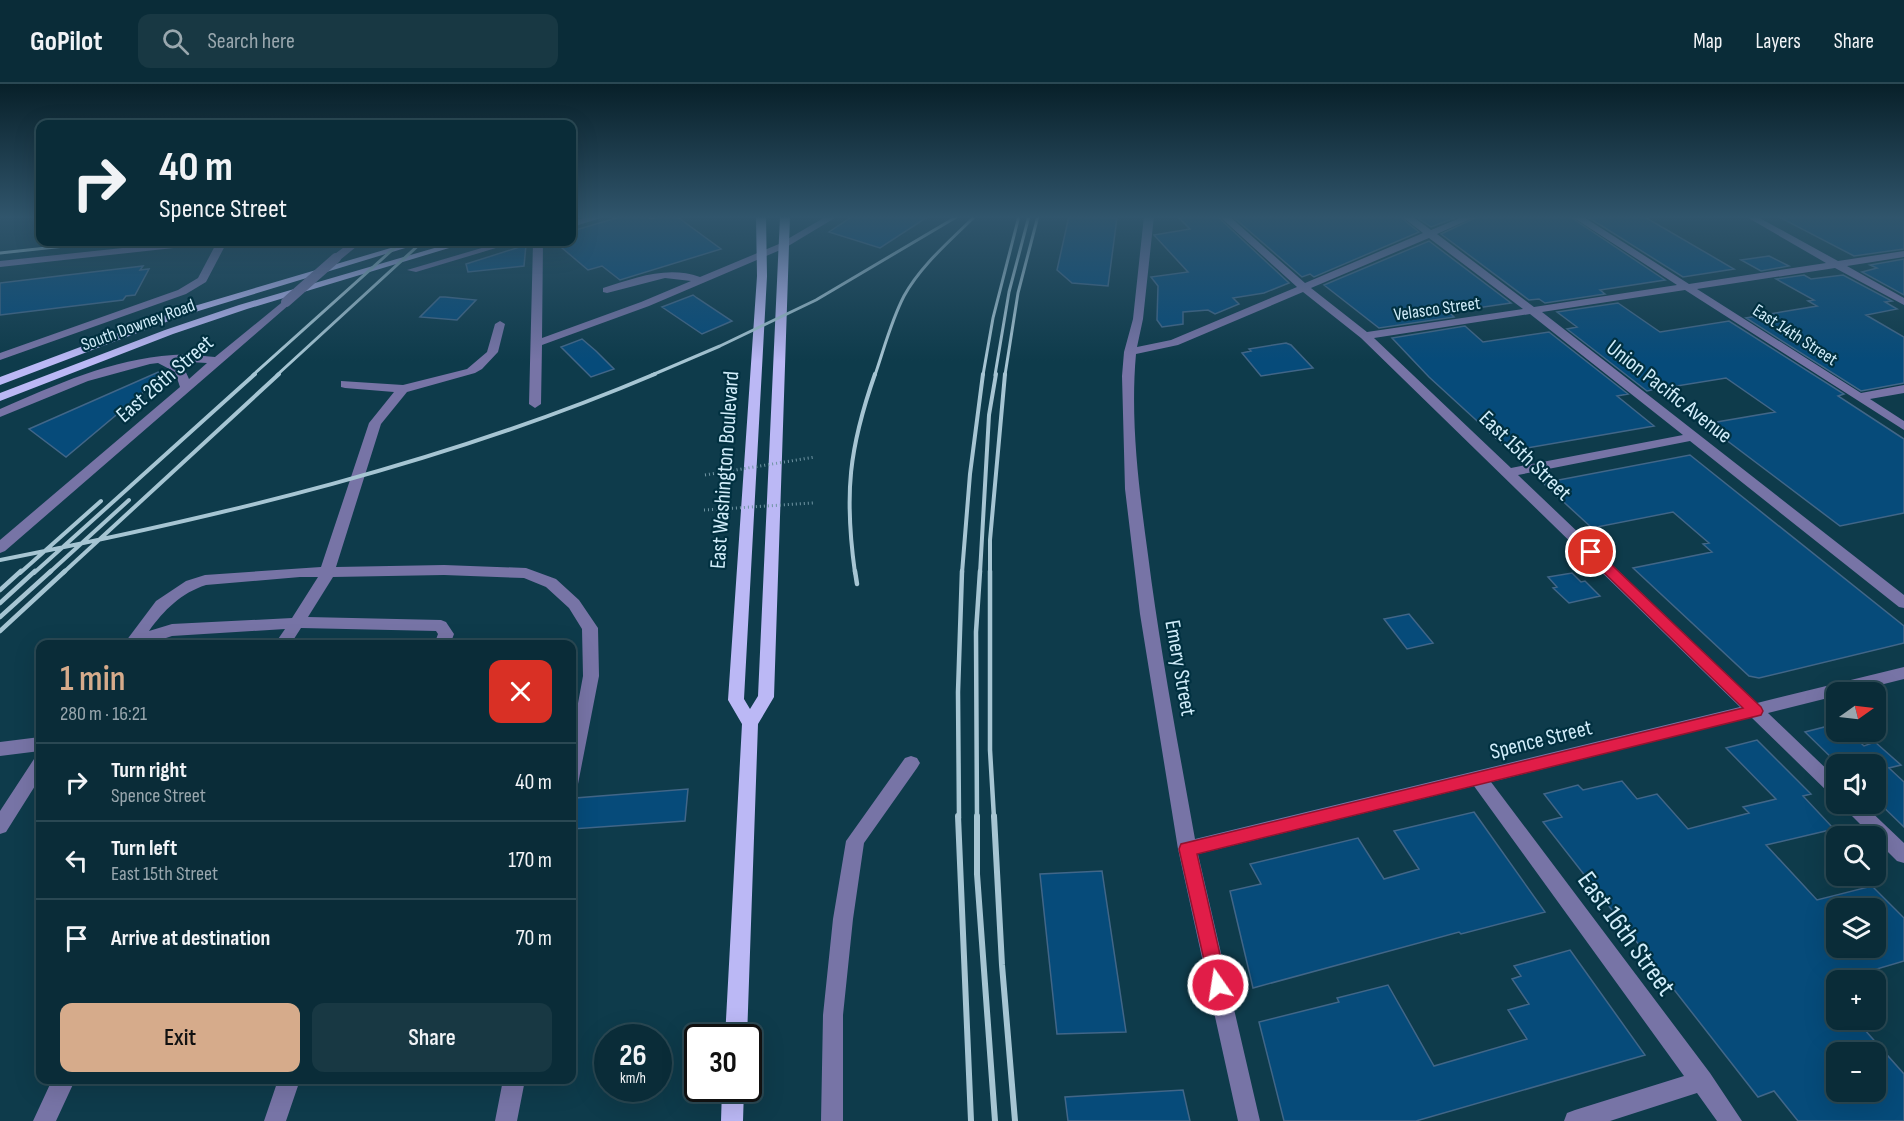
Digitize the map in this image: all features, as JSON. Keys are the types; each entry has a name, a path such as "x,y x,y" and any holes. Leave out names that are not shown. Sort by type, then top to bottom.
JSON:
{"main road":[{"name":"South Downey Road","path":"0,381 178,314 345,264"},
{"name":"South Downey Road","path":"0,397 147,340 243,307 388,264"},
{"name":"East Washington Boulevard","path":"750,723 736,700 761,264"},
{"name":"East Washington Boulevard","path":"737,1024 750,723 766,697 781,264"},
{"path":"732,1121 733,1102"}],"street":[{"path":"0,357 182,292 202,280 210,264"},
{"name":"East 26th Street","path":"0,548 329,264"},
{"path":"412,270 432,264"},
{"path":"535,404 537,264"},
{"path":"535,344 645,304 736,264"},
{"name":"Emery Street","path":"1144,264 1138,319 1130,352 1128,376 1132,489 1148,614 1187,849 1249,1121"},
{"name":"East 15th Street","path":"1278,264 1365,336 1826,779"},
{"path":"1130,352 1174,343 1357,264"},
{"name":"Union Pacific Avenue","path":"1470,264 1533,311 1904,603"},
{"name":"East 14th Street","path":"1654,264 1904,426"},
{"name":"Velasco Street","path":"1365,336 1841,264"},
{"path":"1837,265 1904,302"},
{"path":"607,290 669,274 689,276 698,280"},
{"path":"345,384 403,389 471,371 494,352 500,324"},
{"name":"South Downey Road","path":"0,413 99,375 161,360 180,358 219,361"},
{"path":"161,360 180,370 186,389"},
{"path":"285,640 328,572 375,423 403,389"},
{"path":"1859,397 1904,389"},
{"path":"1508,473 1693,437"},
{"path":"136,640 170,595 194,583 253,576 328,572 444,570 526,573 550,583 574,604 590,628 591,676 576,757"},
{"path":"144,640 160,633 186,628 336,622 441,626 446,634 444,640"},
{"name":"Spence Street","path":"1187,849 1904,673"},
{"path":"0,749 36,744"},
{"path":"832,1121 833,1015 843,918 855,841 911,763"},
{"path":"0,826 36,770"},
{"name":"East 16th Street","path":"1478,778 1731,1121"},
{"path":"1861,814 1904,855"},
{"path":"1575,1121 1702,1081"},
{"path":"44,1121 62,1084"},
{"path":"275,1121 288,1084"},
{"path":"506,1121 513,1084"}],"path":[{"path":"705,475 814,457"},
{"path":"704,510 813,503"}],"building":[{"path":"466,264 524,264 524,266 468,272"},
{"path":"581,264 671,264 620,280 602,266 588,270"},
{"path":"1058,264 1111,264 1108,286 1072,283 1057,270"},
{"path":"1181,264 1269,264 1289,283 1264,293 1233,298 1239,304 1215,314 1208,310 1183,312 1183,324 1162,327 1157,320 1158,286 1151,277 1188,272"},
{"path":"1288,264 1343,264 1314,277 1310,274 1302,277"},
{"path":"1373,264 1460,264 1511,303 1449,312 1454,317 1379,328 1324,285"},
{"path":"1482,264 1642,264 1665,280 1600,290 1605,294 1545,303 1539,299 1529,300"},
{"path":"1663,264 1726,264 1734,269 1683,277"},
{"path":"1749,264 1789,266 1761,271"},
{"path":"1904,264 1904,295 1862,272 1877,268 1870,265"},
{"path":"143,266 140,270 149,269 135,295 126,296 123,300 0,315 0,283"},
{"path":"1804,275 1811,279 1843,275 1892,301 1885,302 1897,309 1866,315 1904,337 1904,383 1861,391 1746,318 1817,306 1808,301 1814,300 1776,279"},
{"path":"693,295 732,321 702,334 662,307"},
{"path":"440,297 476,300 457,320 420,317"},
{"path":"1618,303 1660,332 1729,321 1844,394 1838,396 1904,439 1904,513 1840,526 1705,424 1775,412 1726,378 1658,389 1652,385 1652,390 1647,391 1567,329 1577,327 1557,312"},
{"path":"1465,326 1483,342 1549,332 1628,394 1617,396 1654,426 1510,451 1429,377 1392,338"},
{"path":"582,339 614,369 591,377 561,347"},
{"path":"1286,343 1291,345 1313,368 1261,376 1242,353 1251,351 1249,349"},
{"path":"163,370 165,374 66,457 29,429"},
{"path":"1690,455 1904,626 1904,643 1759,678 1749,676 1633,568 1712,552 1703,544 1709,543 1673,512 1592,528 1543,483"},
{"path":"1572,573 1581,582 1585,581 1600,596 1569,603 1553,588 1557,587 1548,577"},
{"path":"1409,614 1433,643 1407,649 1384,619"},
{"path":"1826,727 1826,742 1860,742 1864,746 1875,742 1901,765 1889,768 1904,782 1904,827 1886,810 1886,754 1828,754 1805,732"},
{"path":"1757,740 1811,794 1803,796 1831,826 1826,826 1826,831 1766,845 1817,900 1872,886 1884,898 1826,898 1826,958 1886,958 1886,900 1904,918 1904,961 1873,970 1826,970 1826,1030 1865,1030 1876,1042 1826,1042 1826,1102 1886,1102 1886,1054 1904,1074 1904,1121 1798,1121 1774,1091 1758,1097 1543,822 1562,817 1544,794 1578,785 1583,790 1622,781 1637,799 1657,794 1688,829 1749,813 1743,807 1776,799 1726,748"},
{"path":"688,789 685,821 576,829 576,798"},
{"path":"1474,812 1545,912 1461,934 1459,932 1253,988 1230,891 1261,884 1250,864 1358,838 1384,879 1419,869 1394,831"},
{"path":"1102,871 1126,1032 1057,1034 1040,874"},
{"path":"1570,950 1645,1055 1416,1121 1284,1121 1259,1022 1339,1002 1337,998 1388,985 1434,1066 1527,1039 1508,1010 1529,1004 1512,979 1521,976 1514,966"},
{"path":"1183,1090 1190,1121 1068,1121 1065,1097"}],"railway":[{"path":"253,375 376,264"},
{"path":"277,375 398,264"},
{"path":"652,375 720,346 816,300 876,264"},
{"path":"875,375 895,315 904,296 927,264"},
{"path":"983,375 993,318 1007,264"},
{"path":"995,375 1009,292 1016,264"},
{"path":"1005,375 1018,293 1025,264"},
{"path":"62,547 255,374"},
{"path":"99,540 279,374"},
{"path":"99,540 250,505 414,460 576,406 655,374"},
{"path":"855,573 850,519 851,472 859,425 875,374"},
{"path":"962,573 970,474 983,374"},
{"path":"980,573 989,415 996,374"},
{"path":"994,818 990,750 990,540 1005,374"},
{"path":"81,544 129,500"},
{"path":"45,551 101,501"},
{"path":"63,573 99,540"},
{"path":"81,544 99,540"},
{"path":"49,573 81,544"},
{"path":"62,547 81,544"},
{"path":"34,573 62,547"},
{"path":"45,551 62,547"},
{"path":"0,560 45,551"},
{"path":"20,573 45,551"},
{"path":"0,590 21,571"},
{"path":"0,603 35,571"},
{"path":"0,617 51,571"},
{"path":"0,631 65,571"},
{"path":"855,571 857,584"},
{"path":"959,818 958,692 962,571"},
{"path":"977,818 976,632 980,571"},
{"path":"958,816 971,1121"},
{"path":"994,816 1002,965 1015,1121"},
{"path":"977,818 977,874 995,1121"}],"route":[{"path":"1218,985 1187,849 1756,711 1591,552"}]}
